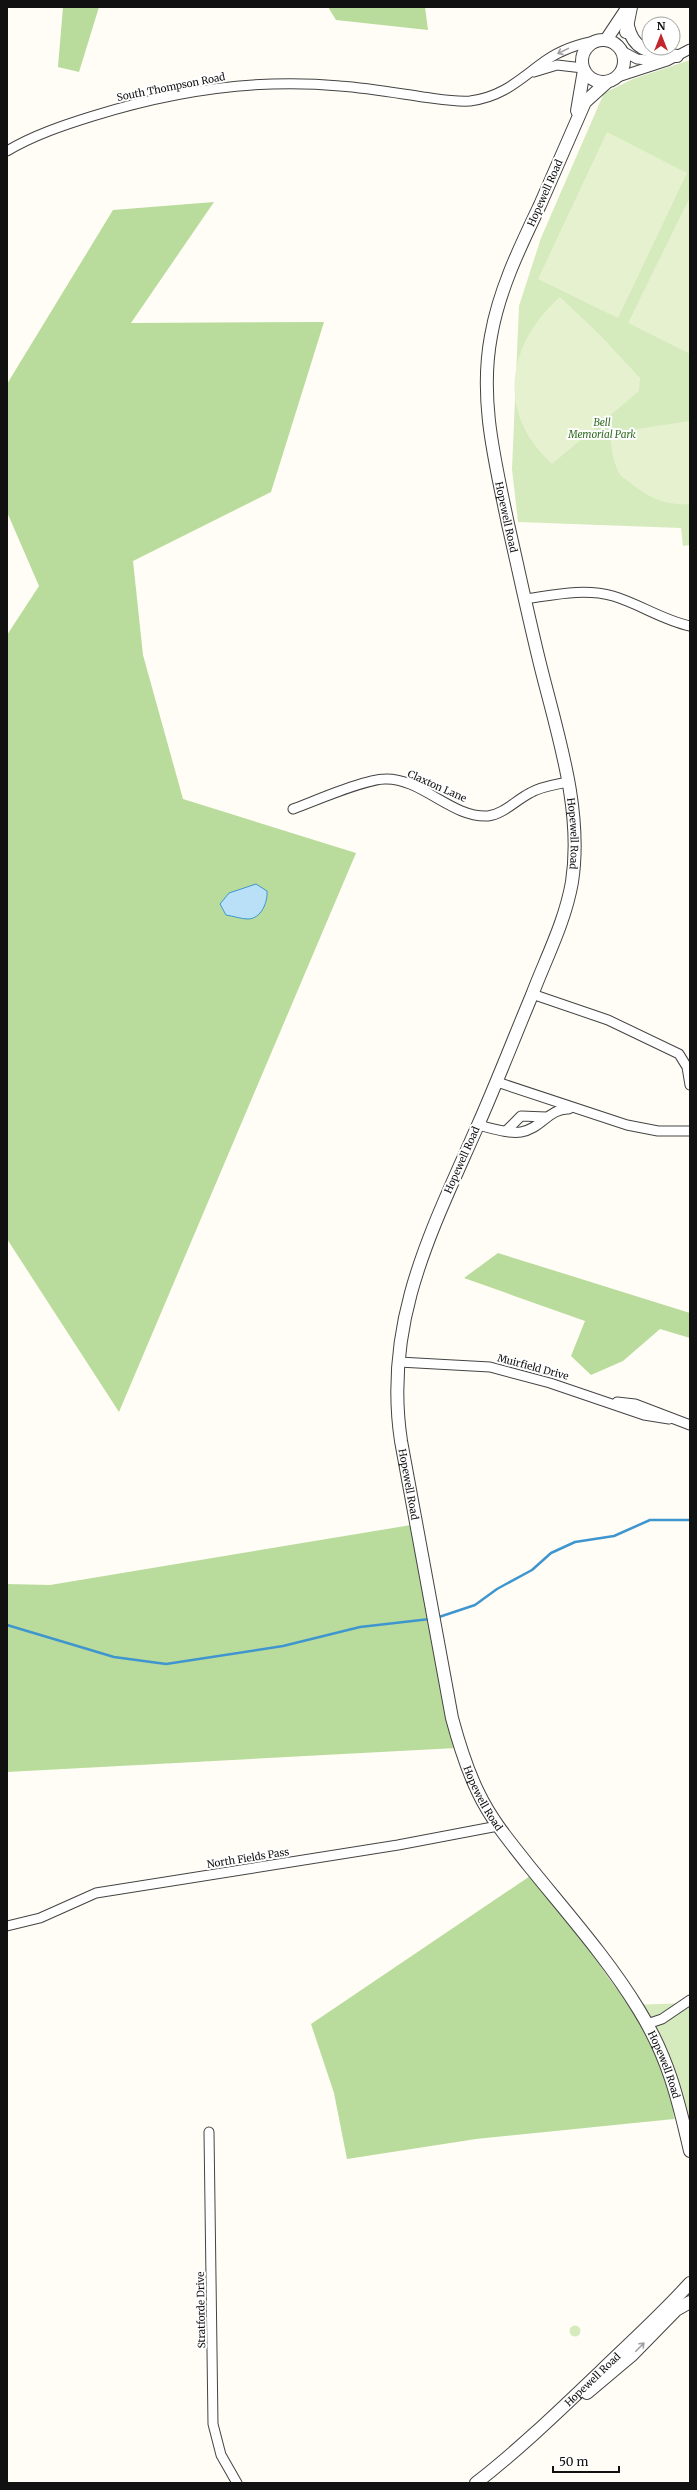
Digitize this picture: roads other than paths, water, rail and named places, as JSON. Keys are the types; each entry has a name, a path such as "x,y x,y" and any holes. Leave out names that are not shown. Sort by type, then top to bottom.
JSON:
{"street":[{"path":"628,7 603,40 587,48 582,57 583,69 593,80 606,83 618,77 677,56"},
{"path":"618,77 625,65 621,50 628,26 631,7"},
{"path":"628,26 631,37 637,46 641,48"},
{"path":"603,40 637,59 650,62 664,61"},
{"name":"South Thompson Road","path":"7,151 66,125 151,100 197,91 261,84 332,85 462,101 495,96 513,87 546,60 565,50 603,40"},
{"path":"681,54 690,49"},
{"name":"South Thompson Road","path":"531,73 557,65 583,69"},
{"name":"Hopewell Road","path":"572,132 583,69"},
{"name":"Hopewell Road","path":"606,83 585,102 502,291 493,326 487,360 487,416 492,447 525,599 568,782 572,816 572,880 564,913 497,1082 427,1240 416,1270 407,1306 400,1362 398,1425 452,1718 464,1761 479,1795 498,1826 616,1975 659,2044 674,2081 690,2151"},
{"path":"525,599 572,592 600,593 625,600 662,617 690,626"},
{"name":"Claxton Lane","path":"293,809 386,779 405,783 468,812 488,816 501,812 529,793 543,786 568,782"},
{"path":"532,994 576,1007 662,1044 679,1054 687,1067 690,1085"},
{"path":"497,1082 627,1124 658,1131 690,1131"},
{"path":"478,1125 506,1131 521,1132 536,1126 546,1117 559,1109 579,1109"},
{"path":"506,1131 521,1116 546,1117"},
{"name":"Muirfield Drive","path":"400,1362 490,1367 611,1402 635,1404 690,1425"},
{"name":"North Fields Pass","path":"7,1926 40,1918 96,1893 398,1845 498,1826"},
{"path":"647,2024 662,2019 690,2000"},
{"name":"Stratforde Drive","path":"209,2132 213,2424 221,2455 237,2483"},
{"name":"Hopewell Road","path":"476,2483 516,2452 545,2425 689,2280"},
{"name":"Hopewell Road","path":"545,2425 607,2378 673,2313 690,2302"}],"water":[{"path":"256,884 267,891 265,905 260,913 253,918 248,919 226,915 220,904 229,893"}],"waterway":[{"path":"436,1618 475,1605 497,1589 532,1570 551,1553 575,1542 614,1536 650,1520 690,1520"},
{"path":"7,1625 114,1657 166,1664 283,1646 360,1627 430,1619"}],"park label":[{"name":"Bell Memorial Park","path":"602,428"}]}
